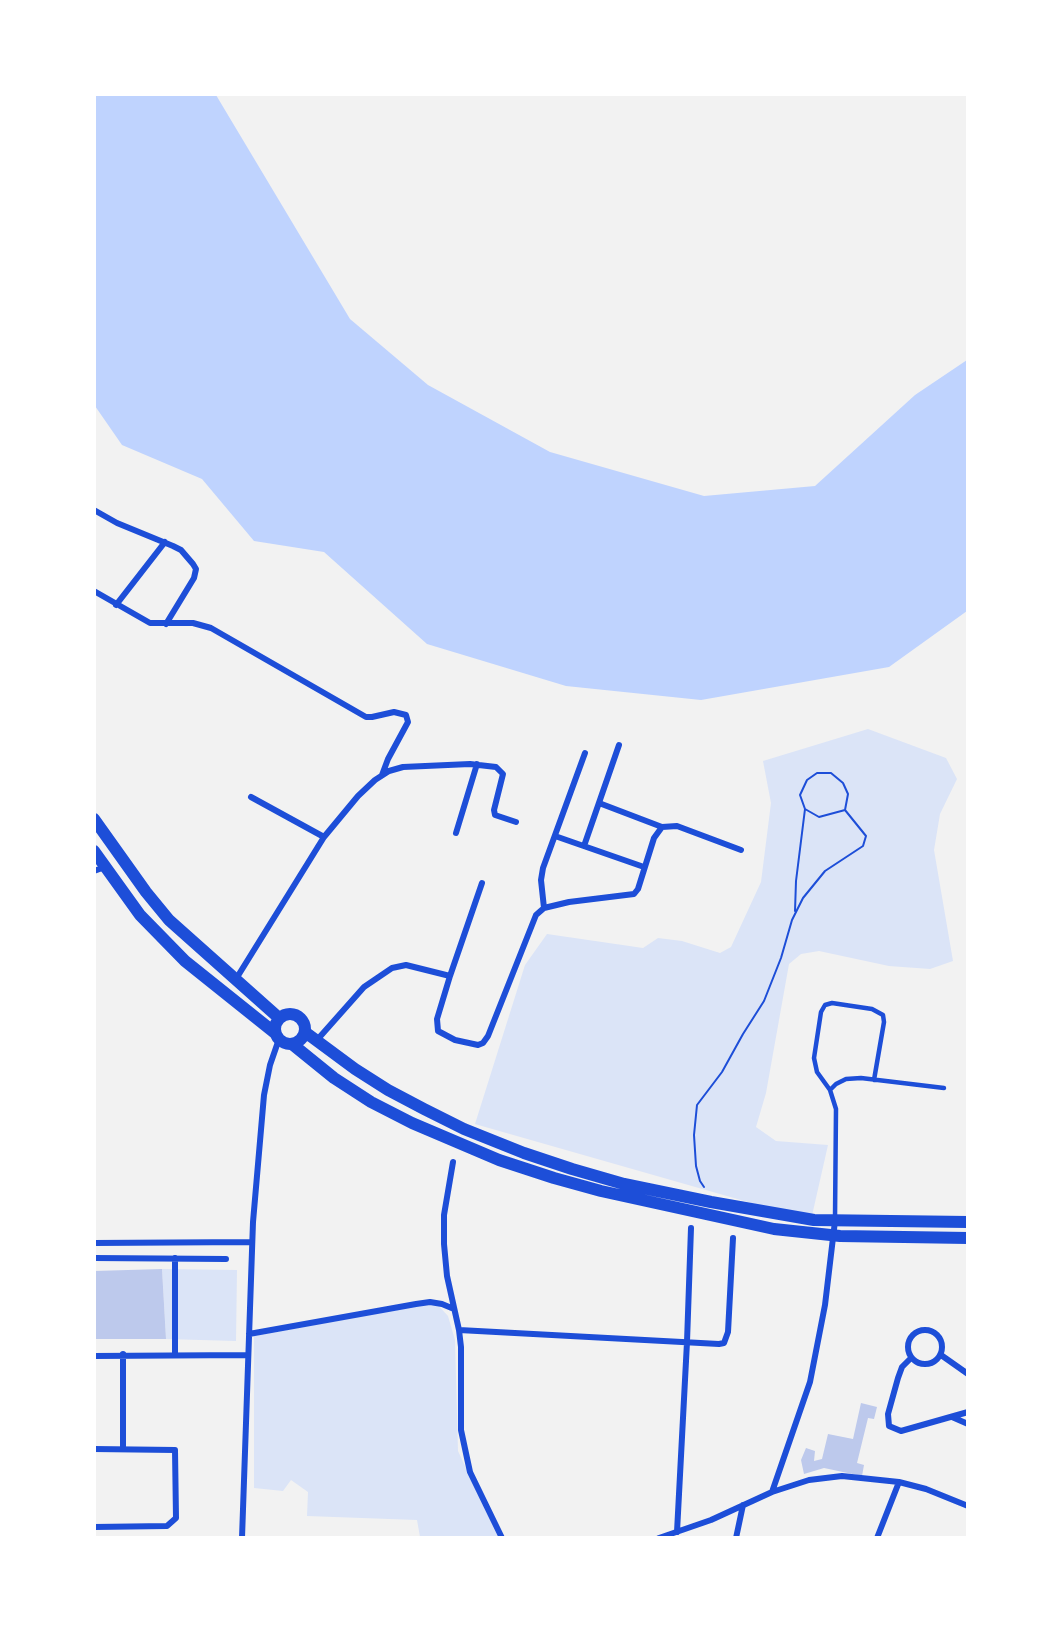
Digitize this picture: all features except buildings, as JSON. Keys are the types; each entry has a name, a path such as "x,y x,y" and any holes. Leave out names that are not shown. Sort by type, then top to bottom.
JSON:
{"main road":[{"path":"94,819 169,920 279,1018"},
{"path":"94,851 100,869 140,915 185,960 285,1043 298,1042 305,1032"},
{"path":"277,1036 276,1023 279,1018 291,1014 297,1016 302,1020 305,1032 388,1090 464,1129 524,1153 624,1184 814,1220 968,1222"},
{"path":"292,1044 334,1078 371,1102 439,1137 554,1179 716,1217 774,1228 834,1235 968,1238"}],"street":[{"path":"94,510 117,523 181,550 196,569 194,578 166,624"},
{"path":"116,605 165,542"},
{"path":"94,591 150,623 193,623 212,628 366,717 394,712 406,716 408,722 382,775"},
{"path":"584,846 619,746"},
{"path":"544,908 541,880 585,753"},
{"path":"456,833 477,764"},
{"path":"236,980 324,837 358,796 382,775 403,767 477,764 496,766 503,774 495,805 495,815 516,822"},
{"path":"251,797 324,837"},
{"path":"599,803 662,827 677,826 741,850"},
{"path":"482,884 437,1019 438,1031 455,1040 478,1045 483,1043 488,1036 536,915 544,908 569,902 634,894 638,889 654,838 662,827"},
{"path":"555,836 644,867"},
{"path":"317,1040 364,987 393,968 406,965 450,976"},
{"path":"242,1538 252,1242 264,1095 277,1036"},
{"path":"453,1162 444,1215 447,1276 459,1330 461,1430 470,1472 502,1538"},
{"path":"772,1492 810,1382 825,1305 835,1221"},
{"path":"677,1532 691,1228"},
{"path":"459,1330 719,1344 727,1338 733,1238"},
{"path":"94,1243 252,1242"},
{"path":"94,1258 226,1259"},
{"path":"175,1258 175,1354"},
{"path":"249,1334 430,1302 454,1309"},
{"path":"920,1330 932,1331 940,1338 941,1355 932,1363 921,1364 911,1358 908,1353 908,1342 920,1330"},
{"path":"94,1356 123,1354 248,1355"},
{"path":"123,1354 123,1449"},
{"path":"941,1355 968,1374"},
{"path":"911,1358 902,1367 894,1391 888,1414 889,1426 901,1431 968,1412"},
{"path":"951,1416 968,1424"},
{"path":"94,1449 175,1450 176,1518 167,1526 94,1527"},
{"path":"659,1538 711,1520 772,1492 809,1480 842,1476 899,1482 926,1489 968,1506"},
{"path":"877,1538 899,1482"},
{"path":"736,1538 743,1505"}],"lane":[{"path":"835,1221 836,1109 830,1090 817,1072 814,1058 821,1012 825,1005 872,1009 883,1015 884,1023 874,1080"},
{"path":"830,1090 846,1079 944,1088"}],"path":[{"path":"711,1202 700,1181 696,1166 694,1135 697,1105 722,1072 742,1034 764,1001 795,914 803,898 825,871 863,846 866,836 845,810 848,794 843,783 831,773 818,773 807,780 800,795 805,809 796,881 795,914"},
{"path":"805,809 819,818 845,810"}],"shaded area":[{"path":"868,729 946,758 957,779 940,814 934,850 953,961 930,969 889,966 819,951 801,954 789,964 766,1093 756,1127 776,1141 828,1145 811,1220 475,1124 525,965 547,934 643,948 658,938 682,941 720,953 731,947 761,882 771,803 763,761"},
{"path":"162,1269 237,1270 236,1341 166,1339"},
{"path":"436,1303 448,1316 455,1340 458,1451 498,1537 420,1537 417,1520 307,1516 308,1492 291,1480 283,1491 254,1488 254,1336"}],"water":[{"path":"94,95 216,95 350,319 428,385 550,452 704,496 815,486 915,395 967,360 967,611 889,667 701,700 566,686 427,644 324,552 254,541 202,479 122,445 95,406"}]}
